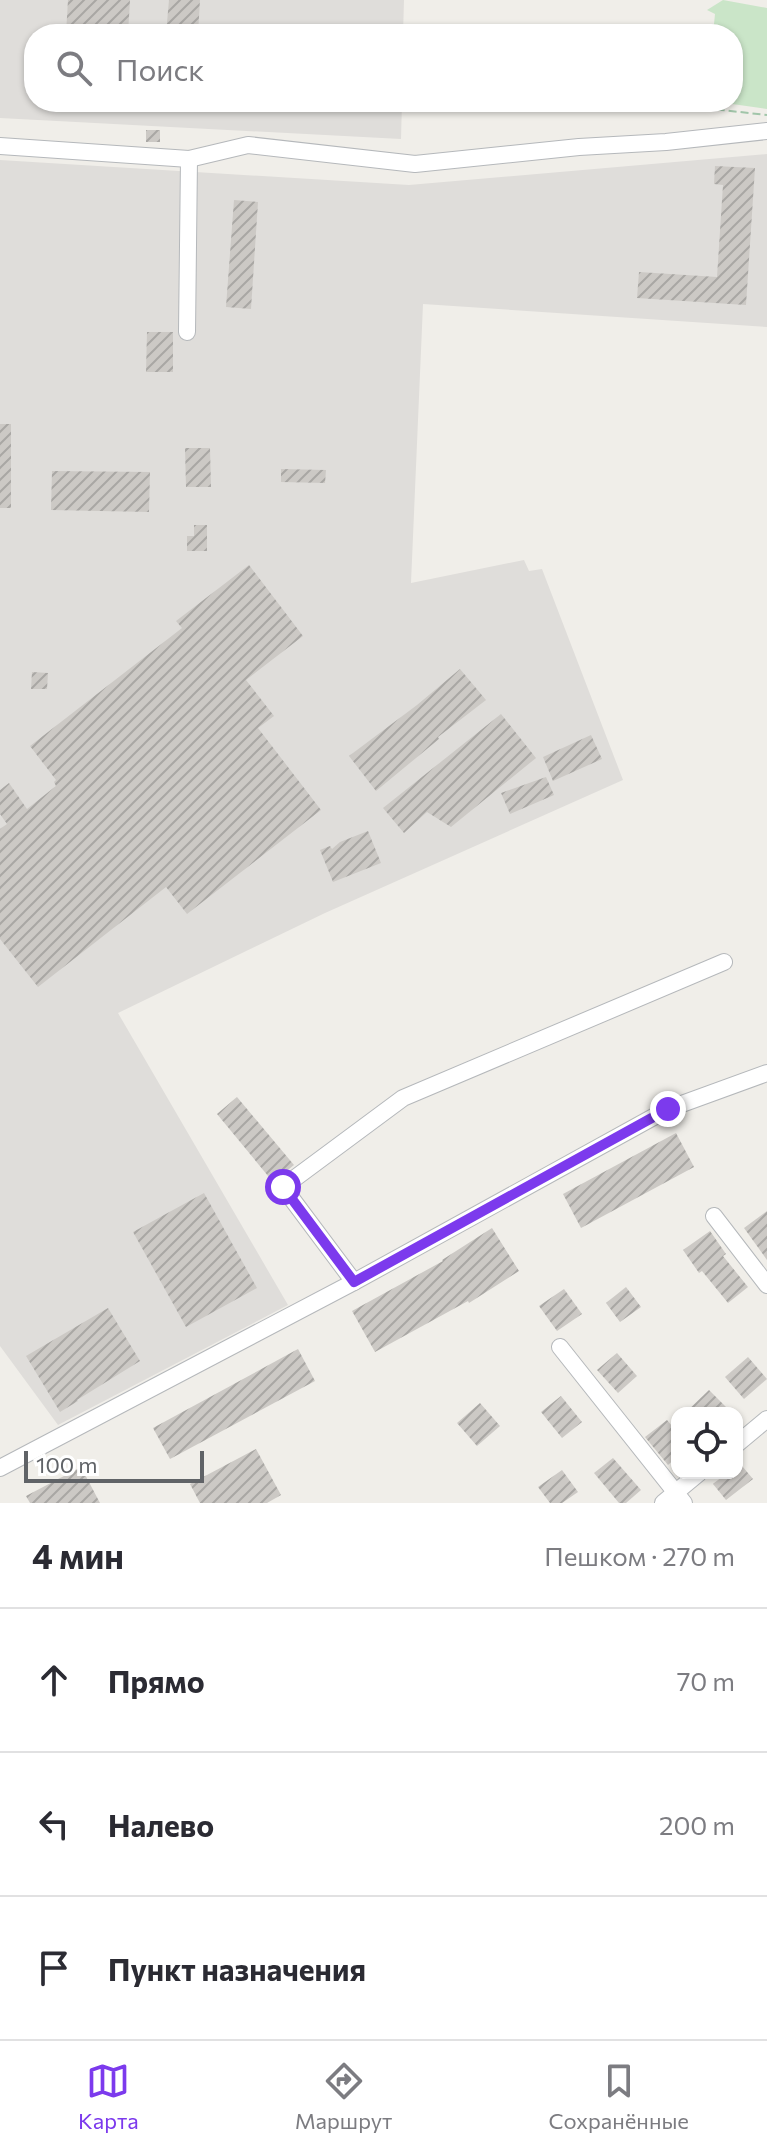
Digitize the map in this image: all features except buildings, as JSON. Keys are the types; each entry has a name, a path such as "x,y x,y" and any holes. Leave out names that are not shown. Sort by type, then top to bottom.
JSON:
{"street":[{"path":"0,146 189,159 248,145 415,164 767,131"},
{"path":"187,332 189,159"},
{"path":"354,1282 283,1187 403,1098 724,962"},
{"path":"0,1468 354,1282 668,1109 767,1073"},
{"path":"714,1216 767,1285"},
{"path":"560,1347 674,1500 693,1479"},
{"path":"743,1439 767,1419"}],"path":[{"path":"740,112 767,115"}],"shaded area":[{"path":"0,0 404,0 403,24 24,24 24,112 402,112 401,139 0,118"},
{"path":"767,154 767,327 423,304 411,583 524,560 529,571 542,569 623,780 325,913 118,1013 288,1305 58,1425 0,1346 0,160 409,185"}],"green space":[{"path":"723,0 767,8 767,109 743,106 743,24 714,24 715,14 707,10"}],"route":[{"path":"283,1187 354,1282 668,1109"}]}
